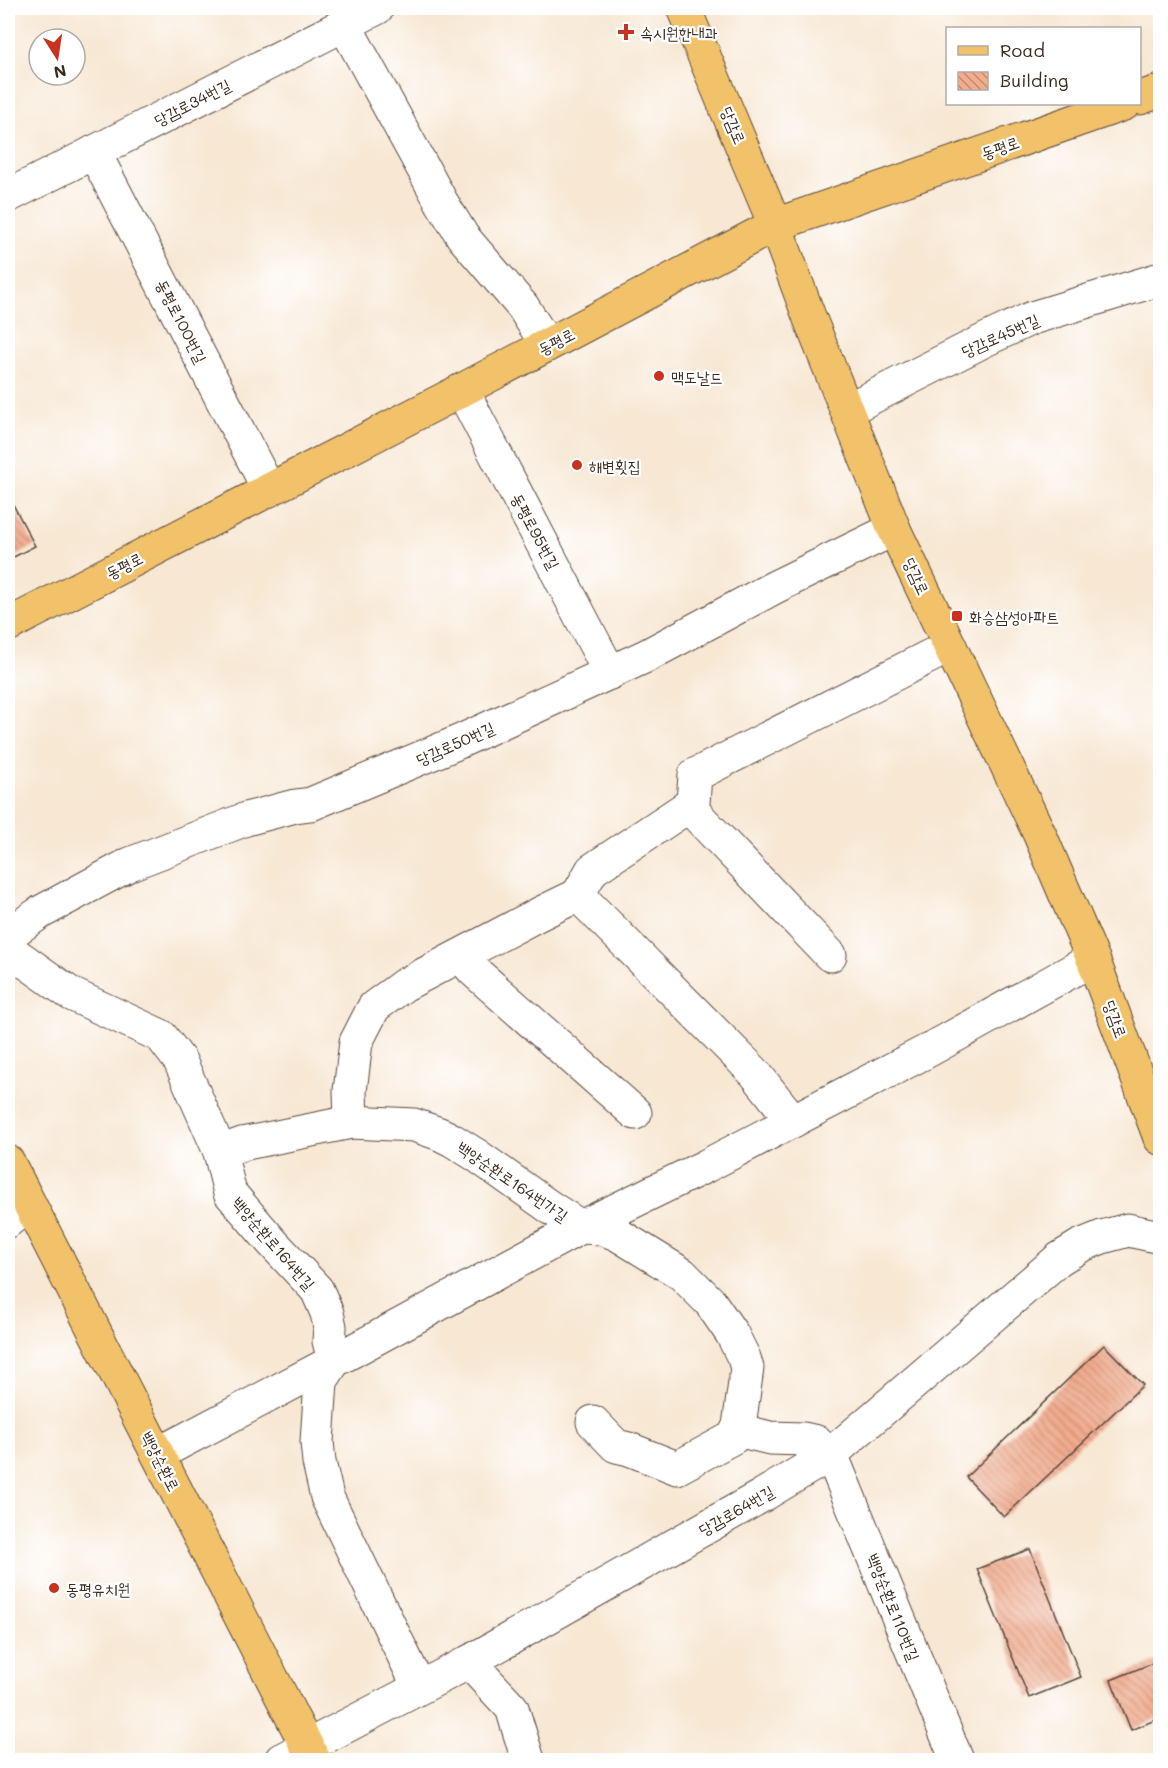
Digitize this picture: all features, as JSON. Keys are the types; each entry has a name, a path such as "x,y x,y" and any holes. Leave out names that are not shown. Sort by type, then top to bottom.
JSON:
{"main road":[{"name":"당감로","path":"684,8 775,225 894,529 1040,835 1093,959 1161,1138"},
{"path":"1141,98 1161,91"},
{"name":"동평로","path":"8,625 775,225 1121,105"},
{"name":"백양순환로","path":"8,1162 18,1212 158,1454 301,1756"}],"street":[{"name":"당감로34번길","path":"8,196 355,15"},
{"path":"355,15 441,203 463,237 523,307 546,345"},
{"name":"동평로100번길","path":"94,152 269,490"},
{"name":"당감로45번길","path":"847,410 1032,318 1161,279"},
{"name":"동평로95번길","path":"462,390 610,673"},
{"name":"당감로50번길","path":"8,935 41,912 130,864 246,819 311,804 454,744 646,656 775,587 894,529"},
{"path":"351,1122 350,1091 356,1042 374,1007 405,985 578,895 592,870 693,803 695,775 950,646"},
{"path":"688,806 830,955"},
{"path":"578,895 755,1073 793,1121"},
{"name":"백양순환로164번길","path":"8,949 71,994 161,1036 180,1061 220,1152 230,1193 317,1290 327,1313 330,1327 329,1341 334,1361"},
{"path":"461,956 474,971 635,1113"},
{"path":"158,1454 581,1227 705,1166 931,1049 1093,959"},
{"name":"백양순환로164번가길","path":"220,1152 242,1144 351,1122 414,1125 440,1134 476,1155 529,1194 581,1227 601,1228 616,1234 682,1274 710,1302 732,1334 744,1358 747,1379 738,1430"},
{"name":"당감로64번길","path":"301,1756 419,1687 469,1662 763,1495 831,1454 1059,1259 1080,1246 1128,1230 1161,1237"},
{"path":"334,1361 321,1381 317,1442 327,1497 419,1687"},
{"path":"593,1422 616,1446 677,1468 734,1437 738,1430 770,1438 804,1439 817,1442 831,1454"},
{"name":"백양순환로110번길","path":"831,1454 957,1761"},
{"path":"469,1662 512,1708 528,1761"}],"building":[{"path":"8,495 35,546 8,560"},
{"path":"1104,1345 1143,1385 1004,1517 966,1477"},
{"path":"1030,1549 1081,1677 1029,1698 977,1569"},
{"path":"1160,1660 1160,1718 1131,1730 1111,1680"}],"place":[{"name":"속시원한내과","path":"626,32"},
{"name":"맥도날드","path":"659,376"},
{"name":"해변횟집","path":"577,465"},
{"name":"화승삼성아파트","path":"957,616"},
{"name":"동평유치원","path":"54,1588"}]}
